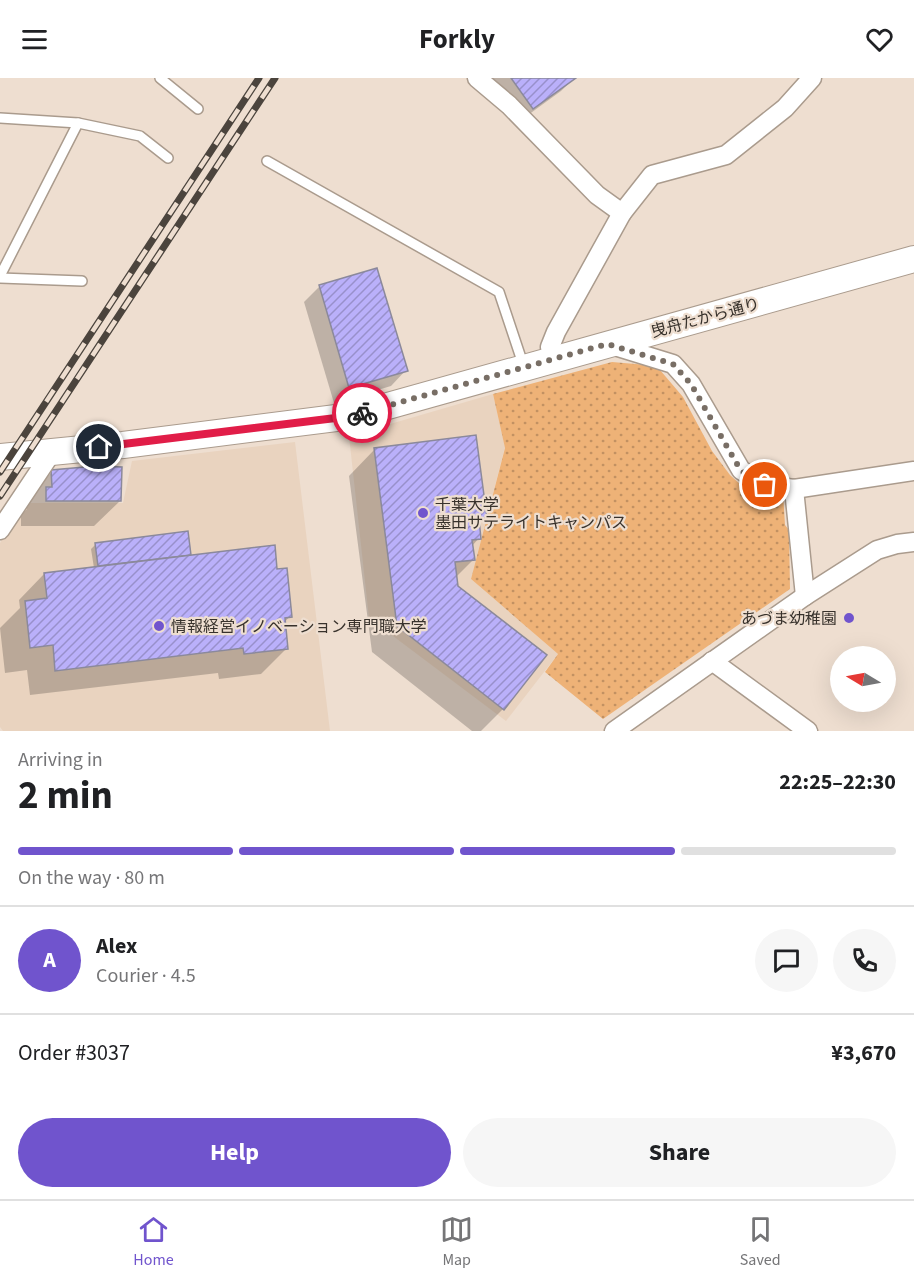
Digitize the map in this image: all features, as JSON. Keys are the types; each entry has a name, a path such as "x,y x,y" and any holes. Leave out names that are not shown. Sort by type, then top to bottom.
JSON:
{"street":[{"path":"477,78 509,105 597,195 622,213"},
{"path":"553,358 550,346 556,332 622,213 652,175 726,155 785,108 812,78"},
{"name":"曳舟たから通り","path":"0,458 352,416 914,259"},
{"path":"607,344 673,364 691,384 741,471 765,485 794,489 914,471"},
{"path":"0,530 52,452"},
{"path":"794,489 805,596"},
{"path":"614,731 805,596 877,550 914,542"},
{"path":"712,661 808,731"}],"lane":[{"path":"160,78 198,109"},
{"path":"0,118 78,123 140,136 168,158"},
{"path":"78,123 0,277 82,281"},
{"path":"267,161 499,292 524,367"}],"shaded area":[{"path":"612,362 647,365 660,370 683,397 712,451 730,475 741,485 777,494 783,493 785,525 789,530 790,589 603,719 545,672 558,654 471,579 505,448 493,394"},
{"name":"千葉大学 墨田サテライトキャンパス","path":"493,394 505,447 471,579 558,654 506,721 369,618 349,436"},
{"name":"情報経営イノベーション専門職大学","path":"295,442 330,731 3,731 0,727 0,543 25,503 123,503 132,461"}],"building":[{"path":"511,78 576,78 533,109"},
{"path":"377,268 408,371 349,388 319,285"},
{"name":"千葉大学 墨田サテライトキャンパス","path":"476,435 487,518 479,519 481,539 472,540 475,560 455,562 458,586 547,655 504,710 397,626 374,448"},
{"path":"96,466 122,467 121,501 46,501 46,487 52,487 51,470"},
{"path":"188,531 191,555 98,566 95,543"},
{"path":"275,545 277,569 287,568 292,617 285,618 288,649 244,654 243,648 55,671 53,645 30,648 25,601 47,598 44,573"}],"railway":[{"path":"0,472 259,78"},
{"path":"0,496 275,78"}],"way so far":[{"path":"362,413 607,344 673,364 691,384 741,471 765,485"}],"place":[{"name":"千葉大学 墨田サテライトキャンパス","path":"423,513"},
{"name":"あづま幼稚園","path":"849,618"},
{"name":"情報経営イノベーション専門職大学","path":"159,626"}],"route":[{"path":"99,447 362,413"}]}
